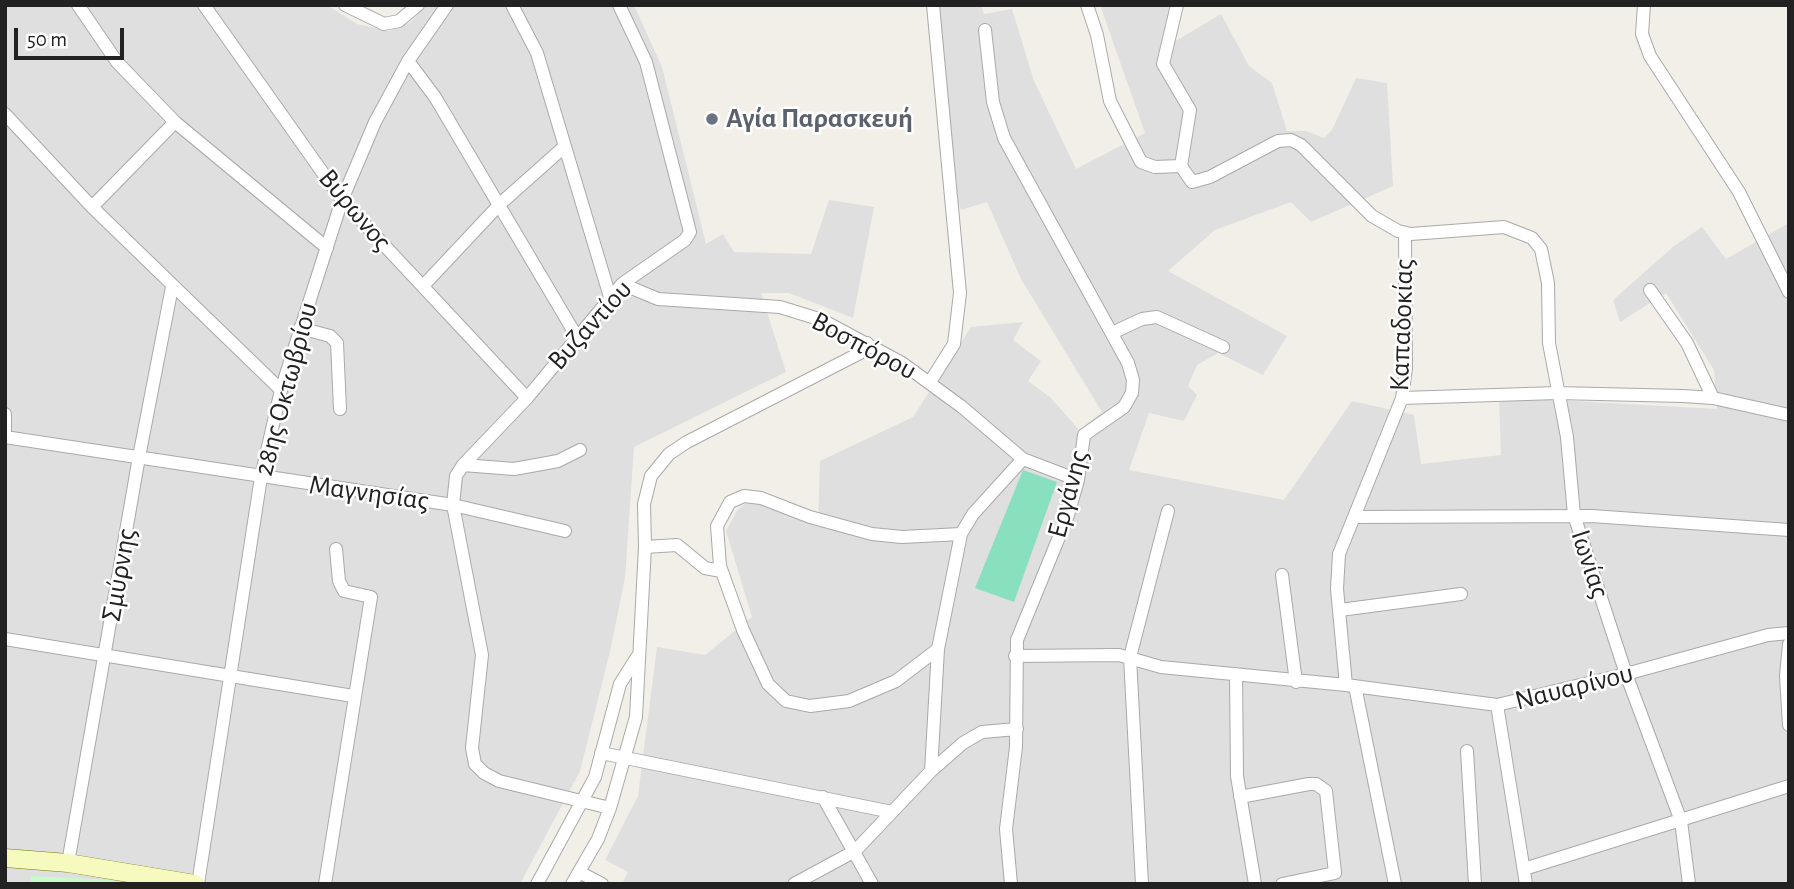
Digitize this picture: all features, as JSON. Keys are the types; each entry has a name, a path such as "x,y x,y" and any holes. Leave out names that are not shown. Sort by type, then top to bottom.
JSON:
{"main road":[{"path":"5,858 68,863 196,884"}],"street":[{"path":"78,5 117,62 176,122 327,248"},
{"name":"Βύρωνος","path":"204,5 342,200 527,398"},
{"path":"345,5 384,23 402,19 418,5"},
{"name":"28ης Οκτωβρίου","path":"196,884 261,477 281,390 342,200 375,122 408,61 447,5"},
{"path":"512,5 537,53 610,296"},
{"name":"Βυζαντίου","path":"453,505 456,476 463,466 527,398 610,296 622,284 685,240 690,232 646,62 619,5"},
{"path":"930,382 954,344 960,293 933,5"},
{"path":"1087,5 1100,43 1110,101 1141,162 1155,167 1181,166 1191,114 1163,64 1177,5"},
{"path":"1644,5 1642,34 1650,56 1739,192 1789,292"},
{"name":"Εργάνης","path":"985,30 993,102 1003,138 1131,369 1132,393 1121,411 1084,435 1078,480 1068,514 1021,626 1015,656 1017,729 1006,829 1011,884"},
{"path":"408,61 435,97 577,337"},
{"path":"5,114 172,288 281,390"},
{"path":"92,207 176,122"},
{"name":"Καπαδοκίας","path":"1181,166 1189,179 1200,181 1278,141 1295,141 1373,215 1405,234 1406,368 1402,398 1339,554 1340,610 1351,686 1395,884"},
{"path":"423,286 500,204 564,147"},
{"name":"Ιωνίας","path":"1405,234 1484,227 1517,230 1532,238 1545,262 1549,343 1567,437 1574,515 1626,674 1681,821 1689,884"},
{"name":"Βοσπόρου","path":"622,284 658,299 797,310 867,343 930,382 1023,459 1078,480"},
{"name":"Σμύρνης","path":"68,863 139,457 172,288"},
{"path":"1650,290 1686,343 1713,398"},
{"path":"1112,333 1142,319 1157,317 1223,347"},
{"path":"300,328 330,335 337,343 341,410"},
{"path":"602,884 575,878 598,839 610,808 626,758 639,691 637,657 645,547 645,495 652,474 669,454 693,438 860,352 867,343"},
{"path":"1402,398 1557,393 1713,398 1789,415"},
{"path":"5,414 5,436"},
{"name":"Μαγνησίας","path":"5,436 453,505 565,531"},
{"path":"463,466 514,469 558,461 580,450"},
{"path":"931,771 933,696 938,649 961,534 973,514 1023,459"},
{"path":"938,649 896,681 849,701 810,706 786,701 774,692 762,674 721,571 717,550 718,524 728,504 739,497 761,498 810,517 872,534 902,537 961,534"},
{"path":"453,505 482,655 472,748 475,764 484,773 499,781 610,808"},
{"path":"1142,884 1130,657 1168,511"},
{"path":"1356,517 1574,515 1789,530"},
{"path":"645,547 677,545 705,568 721,571"},
{"path":"326,884 353,696 371,597 344,591 339,581 337,549"},
{"path":"1282,575 1296,682"},
{"path":"1340,610 1461,594"},
{"name":"Ναυαρίνου","path":"1015,656 1096,654 1130,657 1161,667 1351,686 1497,705 1626,674 1768,635 1789,633"},
{"path":"5,639 353,696"},
{"path":"1789,644 1786,676 1789,725"},
{"path":"537,884 584,801 601,753 620,684 637,657"},
{"path":"1236,674 1240,797 1255,884"},
{"path":"1497,705 1527,884"},
{"path":"794,884 855,851 931,771 972,736 990,730 1017,729"},
{"path":"1467,751 1475,884"},
{"path":"601,753 892,812"},
{"path":"1240,797 1308,784 1321,787 1326,792 1336,878 1284,883"},
{"path":"1524,869 1789,786"},
{"path":"823,797 872,884"}],"shaded area":[{"path":"5,5 327,5 357,24 389,31 410,23 427,5 634,5 662,67 706,244 723,234 734,252 811,254 829,200 874,207 853,318 789,293 761,293 786,372 634,447 625,578 580,771 520,884 5,884"},
{"path":"930,5 981,5 984,14 1012,9 1034,81 1076,169 1145,133 1100,5 1177,5 1174,42 1221,14 1249,66 1272,83 1287,131 1306,131 1324,138 1332,130 1356,78 1387,83 1393,186 1311,222 1291,202 1215,230 1168,271 1287,336 1263,375 1218,353 1197,365 1188,386 1197,395 1184,421 1149,413 1129,470 1284,500 1352,401 1414,415 1421,464 1501,455 1499,397 1717,409 1714,370 1666,293 1620,322 1613,300 1674,246 1702,227 1726,259 1789,223 1789,884 622,884 628,872 605,860 638,796 657,647 705,655 752,617 726,531 738,509 751,500 818,526 820,461 913,417 971,327 1023,322 1013,340 1041,361 1028,381 1051,398 1079,430 1102,412 1021,279 987,202 961,210 950,177"}],"green space":[{"path":"1023,470 1057,482 1014,602 975,588"},
{"path":"31,876 111,880 136,884 31,884"}],"place":[{"name":"Αγία Παρασκευή","path":"712,119"}]}
